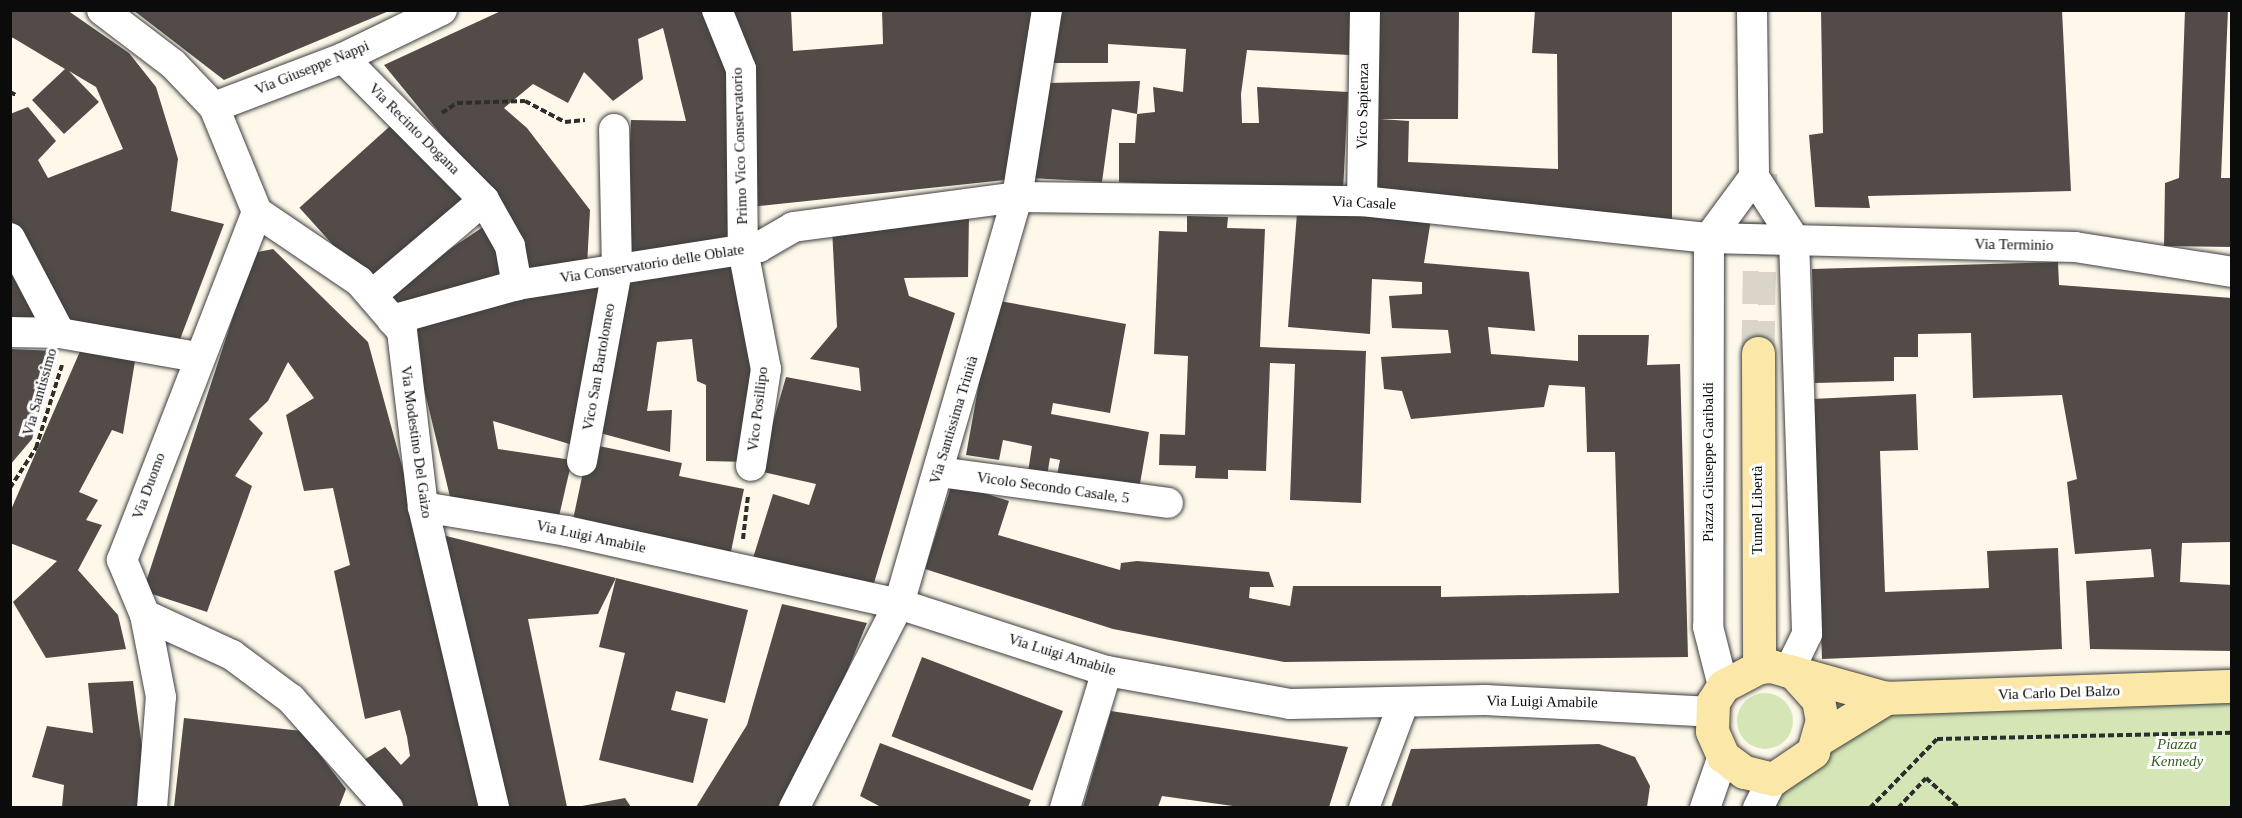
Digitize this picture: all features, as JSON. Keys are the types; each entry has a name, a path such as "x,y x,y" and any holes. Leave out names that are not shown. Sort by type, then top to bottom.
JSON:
{"street":[{"path":"102,10 173,64 214,108 257,212"},
{"name":"Via Giuseppe Nappi","path":"214,108 344,58 442,10"},
{"name":"Primo Vico Conservatorio","path":"717,10 741,69 743,250"},
{"name":"Via Santissima Trinità","path":"794,807 899,604 1017,197 1047,10"},
{"name":"Vico Sapienza","path":"1362,201 1365,10"},
{"path":"1752,10 1754,177 1794,239 1807,634 1780,670 1717,699 1712,731 1723,756 1744,772 1766,794 1800,765 1819,739 1886,698"},
{"name":"Via Recinto Dogana","path":"344,58 484,200 510,246 517,285"},
{"name":"Vico San Bartolomeo","path":"582,461 617,270 614,129"},
{"path":"1709,237 1754,177"},
{"name":"Via Conservatorio delle Oblate","path":"392,320 517,285 743,250 793,227 1017,197"},
{"name":"Via Casale","path":"1017,197 1362,201 1709,237"},
{"path":"372,295 484,200"},
{"name":"Via Modestino Del Gaizo","path":"257,212 359,281 402,331 423,507 494,807"},
{"name":"Via Duomo","path":"152,807 161,697 146,615 122,560 197,357 257,212"},
{"path":"1709,237 1794,239"},
{"name":"Piazza Giuseppe Garibaldi","path":"1709,237 1708,627 1717,699"},
{"path":"10,238 60,333"},
{"name":"Via Terminio","path":"1794,239 2075,247 2232,272"},
{"name":"Vico Posillipo","path":"743,250 766,369 751,466"},
{"path":"10,332 60,333 197,357"},
{"name":"Tunnel Libertà","path":"1758,353 1780,670"},
{"name":"Vicolo Secondo Casale, 5","path":"939,472 1168,503"},
{"name":"Via Luigi Amabile","path":"423,507 567,531 899,604 1107,671 1290,704 1597,703 1717,699"},
{"path":"146,615 232,655 291,699 388,807"},
{"path":"1780,670 1886,698"},
{"path":"1780,670 1818,700 1819,739"},
{"path":"1065,807 1107,671"},
{"name":"Via Carlo Del Balzo","path":"1886,698 2232,686"},
{"path":"1364,807 1403,704"},
{"path":"1705,807 1723,756"}],"path":[{"path":"10,92 13,96"},
{"path":"416,131 457,103 525,101 565,122 605,118 614,129"},
{"name":"Via Santissimo","path":"10,488 36,448 67,348 60,333"},
{"name":"Vico Posillipo","path":"739,569 751,466"},
{"path":"1870,807 1937,739 2232,733"},
{"path":"1898,807 1926,778 1959,807"}],"green space":[{"path":"1765,693 1776,695 1785,701 1791,710 1793,721 1791,732 1785,741 1776,747 1765,749 1754,747 1745,741 1739,732 1737,721 1739,710 1745,701 1754,695"},
{"name":"Piazza Kennedy","path":"2231,697 2231,807 1775,808 1781,791 1842,732 1884,711"}],"building":[{"path":"10,10 67,10 129,53 156,87 178,159 171,211 224,224 179,342 79,327 59,313 10,218 10,114 28,107 56,141 38,160 48,178 123,149 96,87 69,71 99,102 64,134 32,100 65,69 10,36"},
{"path":"133,10 389,10 389,11 224,80"},
{"path":"503,10 711,10 734,71 738,242 625,255 631,120 686,121 663,28 638,39 643,79 613,101 584,72 568,103 533,84 504,108 527,128 590,210 587,266 530,274 489,193 384,65"},
{"path":"731,10 791,10 793,51 883,44 882,10 1032,10 1005,180 749,207"},
{"path":"1055,10 1355,10 1350,55 1247,50 1241,94 1242,123 1259,123 1257,87 1348,92 1343,192 1119,182 1119,143 1135,143 1137,114 1155,112 1153,87 1183,92 1186,49 1108,44 1108,63 1049,63"},
{"path":"1379,10 1459,10 1458,119 1380,119 1409,121 1408,162 1558,169 1557,54 1532,53 1535,10 1672,10 1672,225 1368,195"},
{"path":"1821,10 2062,10 2071,191 1868,196 1870,208 1815,207 1809,135 1823,133"},
{"path":"2185,10 2228,10 2221,178 2232,178 2232,247 2164,246 2165,183 2179,178"},
{"path":"1140,81 1137,114 1112,109 1102,182 1030,178 1047,83"},
{"path":"399,118 475,202 375,292 299,208"},
{"path":"1297,213 1431,219 1424,263 1529,272 1535,331 1488,327 1491,354 1578,361 1578,335 1649,335 1647,365 1680,364 1688,657 1284,662 1113,629 925,569 952,483 1009,501 998,535 1120,570 1121,563 1137,561 1269,572 1274,587 1250,587 1249,598 1290,606 1293,586 1441,586 1441,597 1619,593 1615,452 1587,452 1585,387 1549,385 1544,407 1411,419 1402,391 1384,389 1381,357 1451,353 1448,330 1392,328 1389,296 1422,294 1422,282 1372,279 1370,334 1288,327"},
{"path":"969,216 968,277 904,278 909,296 955,313 871,593 753,558 773,494 809,505 816,484 759,471 786,377 861,391 859,368 810,359 837,327 832,228"},
{"path":"1187,216 1228,217 1227,228 1265,229 1260,347 1366,351 1361,503 1290,500 1295,364 1270,363 1266,471 1228,470 1228,479 1195,478 1196,466 1159,465 1160,434 1185,435 1188,356 1154,354 1159,231 1187,232"},
{"path":"486,225 507,280 398,314 381,295"},
{"path":"273,249 368,342 430,568 482,807 404,807 359,763 385,747 401,765 410,756 407,737 400,710 365,719 334,571 350,565 333,488 304,491 286,415 314,398 288,362 268,401 249,419 263,433 235,476 252,486 207,612 143,591 248,271 258,252"},
{"path":"10,260 38,319 10,319"},
{"path":"737,260 755,385 748,462 706,461 706,385 697,381 692,339 657,342 647,411 672,410 670,452 600,433 624,282"},
{"path":"2058,262 2059,285 2232,298 2232,542 2182,543 2180,582 2232,585 2232,651 2090,649 2086,581 2154,577 2151,549 2075,554 2067,482 2077,479 2062,395 1973,398 1971,333 1918,334 1918,357 1894,357 1894,381 1815,383 1812,269"},
{"path":"608,284 576,446 493,421 498,449 572,460 557,525 451,501 409,326 510,294"},
{"path":"994,300 1126,324 1110,413 1053,403 1051,414 1149,432 1138,495 1056,480 1060,460 1050,458 1047,476 1028,472 1032,446 1003,440 999,460 966,455"},
{"path":"10,349 57,351 32,439 10,465"},
{"path":"81,349 136,355 123,434 112,430 79,492 98,500 86,520 102,525 78,570 118,615 126,649 46,658 13,602 57,561 10,543 10,512"},
{"path":"1916,394 1918,450 1880,451 1885,592 1989,588 1987,551 2058,548 2062,649 1822,659 1812,399"},
{"path":"589,444 682,463 679,476 744,489 729,561 571,529"},
{"path":"438,534 616,578 598,614 528,619 567,807 502,807"},
{"path":"616,578 748,610 725,703 676,691 671,710 708,719 693,783 599,760 625,653 599,647"},
{"path":"782,604 867,623 809,764 782,807 696,807 747,725"},
{"path":"922,657 1063,711 1033,790 892,736"},
{"path":"133,681 143,754 138,807 62,807 64,785 32,777 47,726 93,733 88,683"},
{"path":"1111,711 1348,747 1329,807 1240,807 1162,796 1158,807 1083,807"},
{"path":"184,718 302,731 346,789 339,807 174,807"},
{"path":"880,743 1031,800 1028,807 881,807 860,796"},
{"path":"1599,744 1635,757 1650,786 1647,807 1391,807 1411,749"},
{"path":"625,798 631,807 582,807 582,806"}],"tunnel":[{"path":"1758,353 1761,169"}]}
